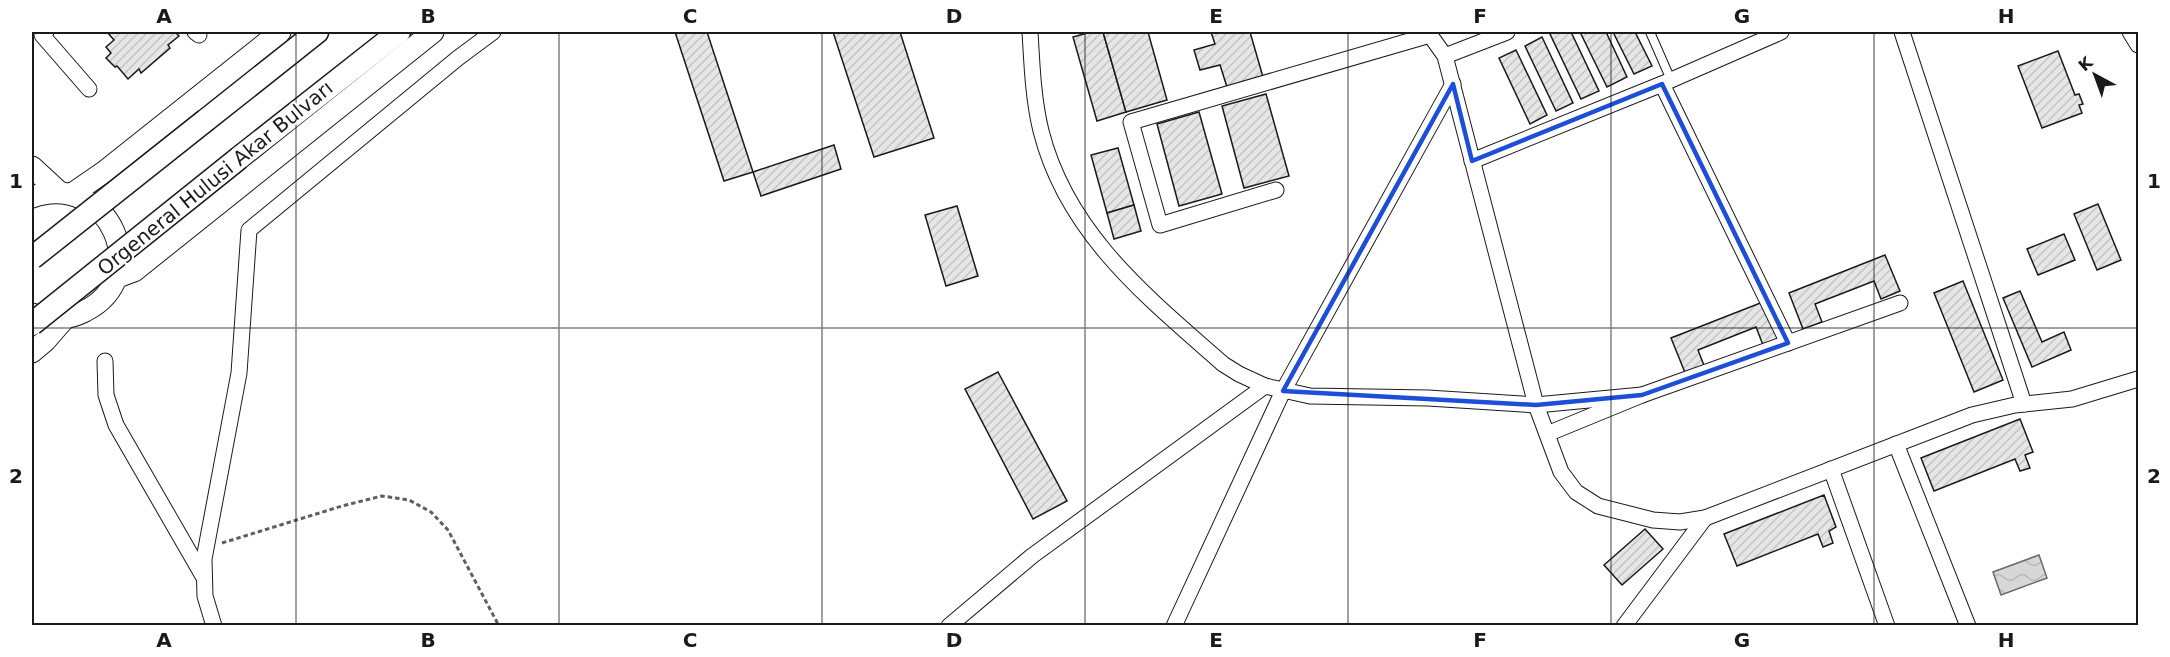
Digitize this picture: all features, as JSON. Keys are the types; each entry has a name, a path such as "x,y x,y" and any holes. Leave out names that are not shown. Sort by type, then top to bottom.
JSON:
{"main road":[{"path":"32,258 317,32"},
{"name":"Orgeneral Hulusi Akar Bulvarı","path":"32,324 399,32"}],"street":[{"path":"46,32 42,35 89,89"},
{"path":"32,197 66,193 104,172 280,32"},
{"path":"115,278 134,271 433,32"},
{"path":"214,626 205,596 203,577 205,549 239,373 249,230 458,58 493,32"},
{"path":"1030,32 1034,88 1042,132 1056,177 1075,213 1101,249 1137,288 1223,364 1239,374 1265,386 1310,396 1428,398 1536,405 1642,395"},
{"path":"1445,56 1506,32"},
{"path":"1472,161 1782,32"},
{"path":"1902,32 2024,404"},
{"path":"2130,32 2139,45"},
{"path":"1276,190 1160,225 1131,122 1431,35 1445,56 1536,405 1561,472 1576,492 1586,500 1598,506 1653,520 1680,522 1705,518 1972,415 2024,404 2072,399 2139,379"},
{"path":"1666,82 1788,343"},
{"path":"1174,626 1283,391 1452,84"},
{"path":"32,167 66,193 96,206 112,226 119,252 115,278 100,300 78,315 65,318 52,319 32,314"},
{"path":"1546,434 1642,395 1900,303"},
{"path":"32,352 65,318"},
{"path":"105,361 106,395 116,425 203,577"},
{"path":"949,626 1032,556 1265,386"},
{"path":"1896,444 1968,626"},
{"path":"1831,469 1887,626"},
{"path":"1624,626 1705,518"}],"lane":[{"path":"1650,32 1666,82"}],"path":[{"path":"205,549 382,496 409,500 431,512 448,530 499,626"}],"highlighted area":[{"path":"1453,84 1472,161 1662,84 1788,343 1642,395 1536,405 1283,391"}],"water":[{"path":"2039,555 2047,578 2001,595 1993,572"}],"building":[{"path":"107,32 175,32 179,36 168,45 170,48 141,73 139,69 128,79 117,66 115,67 106,58 111,53 106,47 114,40"},
{"path":"675,32 707,32 753,172 724,181"},
{"path":"833,32 900,32 934,138 874,157"},
{"path":"1091,32 1103,32 1126,112 1097,121 1073,37"},
{"path":"1103,32 1148,32 1167,100 1126,112"},
{"path":"1211,32 1250,32 1263,77 1227,87 1220,65 1200,70 1194,50 1215,44"},
{"path":"1571,32 1599,91 1581,99 1550,34"},
{"path":"1580,32 1606,32 1627,77 1607,87"},
{"path":"1613,32 1635,32 1652,66 1634,74"},
{"path":"1542,37 1573,103 1556,111 1525,46"},
{"path":"1516,50 1547,115 1530,124 1499,58"},
{"path":"2058,51 2075,95 2079,94 2083,104 2079,105 2082,113 2042,128 2018,66"},
{"path":"1266,94 1289,176 1244,188 1222,106"},
{"path":"1199,112 1222,194 1179,206 1157,124"},
{"path":"834,145 841,169 761,196 753,172"},
{"path":"1118,148 1134,205 1107,213 1091,155"},
{"path":"2098,204 2121,260 2097,270 2074,214"},
{"path":"1134,205 1141,231 1114,239 1107,213"},
{"path":"957,206 978,276 946,286 925,215"},
{"path":"2064,234 2075,260 2038,275 2027,249"},
{"path":"1885,255 1900,291 1881,299 1874,281 1815,304 1822,322 1803,329 1789,293"},
{"path":"1963,281 2003,380 1974,392 1934,293"},
{"path":"2020,291 2042,342 2064,332 2071,350 2032,367 2003,298"},
{"path":"1768,300 1782,337 1763,345 1756,327 1698,350 1705,368 1686,375 1671,338"},
{"path":"998,372 1067,501 1033,519 965,389"},
{"path":"2020,419 2033,452 2025,455 2030,468 2020,471 2015,459 1934,491 1921,458"},
{"path":"1824,495 1836,527 1829,531 1833,543 1823,547 1818,534 1737,566 1724,534"},
{"path":"1645,529 1663,549 1622,585 1604,565"}]}
